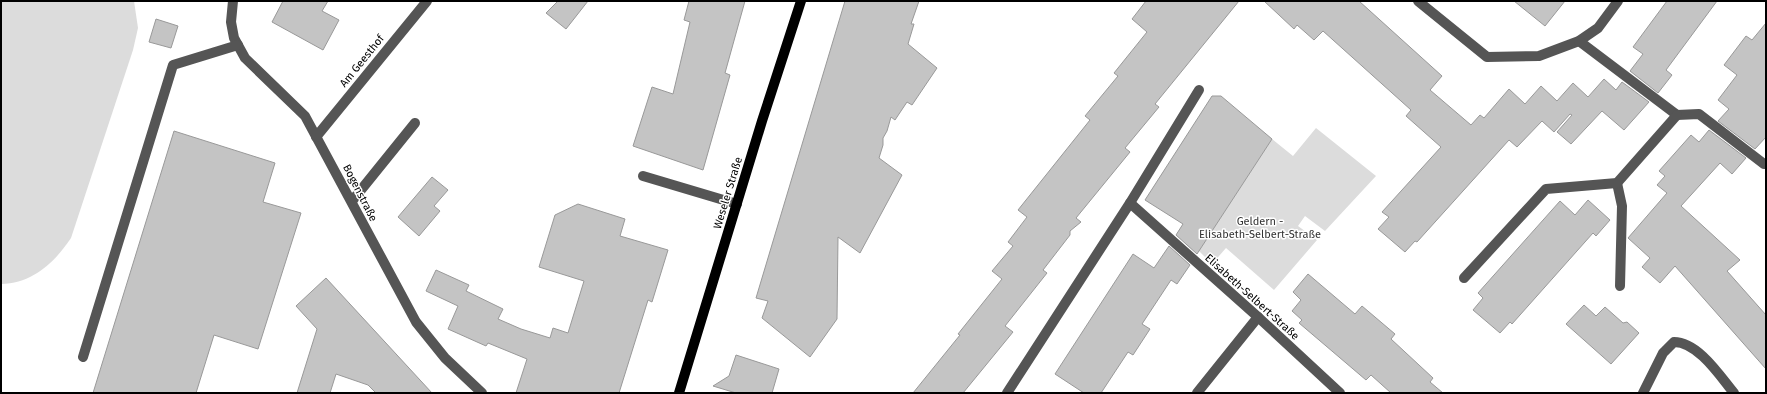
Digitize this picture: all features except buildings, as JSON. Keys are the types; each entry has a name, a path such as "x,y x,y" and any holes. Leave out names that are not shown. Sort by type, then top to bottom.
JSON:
{"main road":[{"name":"Weseler Straße","path":"679,393 801,1"}],"street":[{"name":"Bogenstraße","path":"232,1 231,22 234,38 245,58 305,116 352,201 371,242 416,322 445,358 482,393"},
{"name":"Am Geesthof","path":"316,137 427,1"},
{"path":"1418,1 1487,57 1539,56 1579,41 1598,28 1618,1"},
{"path":"1579,41 1677,115 1699,114 1764,164"},
{"path":"83,357 174,65 238,45"},
{"path":"1007,393 1130,203 1199,90"},
{"path":"1464,278 1546,189 1617,183 1677,115"},
{"path":"352,201 415,123"},
{"path":"643,176 737,204"},
{"path":"1617,183 1622,206 1620,286"},
{"name":"Elisabeth-Selbert-Straße","path":"1130,203 1258,317 1340,393"},
{"path":"1197,393 1258,317"},
{"path":"1643,393 1663,354 1674,342 1681,342 1688,344 1700,353 1734,393"}],"green space":[{"path":"1,1 134,1 138,28 133,50 71,238 50,263 33,276 12,283 1,284"},
{"name":"Geldern - Elisabeth-Selbert-Straße","path":"1316,128 1376,176 1325,231 1305,216 1298,226 1317,240 1274,290 1226,248 1212,264 1199,251 1272,139 1293,156"}]}
